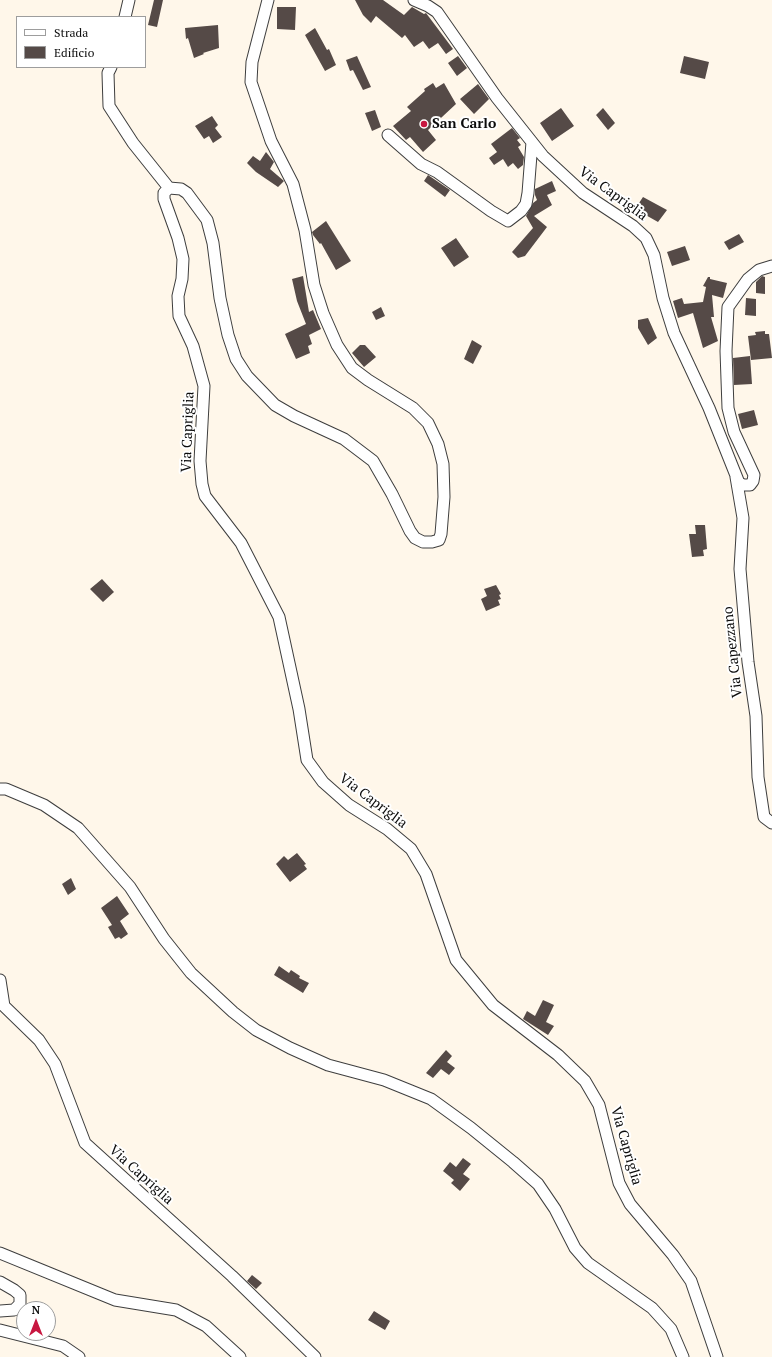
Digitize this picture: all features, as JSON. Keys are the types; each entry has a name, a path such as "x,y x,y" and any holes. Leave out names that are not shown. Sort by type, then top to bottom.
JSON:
{"street":[{"path":"125,16 129,0"},
{"path":"110,68 108,73 109,106 133,143 169,188 175,187 187,193 207,220 213,243 220,298 227,328 236,359 247,376 275,405 294,416 344,439 372,461 392,494 410,532 415,538 423,542 440,540 443,520 443,464 438,444 428,423 413,408 368,380 352,368 337,345 323,313 314,285 305,230 293,184 271,141 251,82 252,62 268,0"},
{"name":"Via Capriglia","path":"414,0 437,12 497,98 543,156 569,181 593,200 633,226 646,238 652,247 663,298 674,333 709,408 735,475"},
{"path":"388,135 421,164 437,172 491,212 508,220 526,204 532,142"},
{"name":"Via Capriglia","path":"169,188 164,193 164,199 178,238 183,259 182,279 178,296 180,316 193,346 204,386 204,408 200,439 202,484 205,496 210,505 241,543 279,617 299,709 306,760 323,782 349,806 387,829 411,849 426,874 456,960 493,1005 558,1055 585,1081 600,1106 619,1183 630,1204 674,1255 691,1281 717,1357"},
{"path":"735,475 739,483 744,486 750,485 753,482 754,474 734,432 728,408 726,351 728,307 748,279 760,270 772,266"},
{"name":"Via Capezzano","path":"735,475 743,518 740,569 748,662 756,716 758,777 764,817 772,823"},
{"path":"0,789 6,789 44,805 78,828 130,887 164,939 191,973 233,1012 256,1030 290,1048 328,1065 384,1080 431,1099 471,1128 513,1162 538,1184 555,1209 575,1248 588,1263 652,1308 671,1329 683,1357"},
{"name":"Via Capriglia","path":"0,980 4,1006 39,1040 55,1064 85,1143 232,1276 315,1357"},
{"path":"0,1253 115,1300 176,1310 206,1326 240,1357"},
{"path":"0,1282 20,1295 18,1308 14,1310 0,1311"},
{"path":"0,1330 63,1346 79,1357"}],"building":[{"path":"154,0 163,0 157,27 148,25"},
{"path":"355,0 383,0 404,15 412,7 424,14 426,13 453,49 446,54 438,43 429,49 423,41 414,47 405,35 402,38 376,16 371,23 363,15"},
{"path":"277,7 296,7 295,30 277,29"},
{"path":"218,25 219,48 203,53 204,54 194,58 188,38 186,39 185,28"},
{"path":"315,28 327,50 329,49 336,65 325,71 305,35"},
{"path":"357,56 371,87 363,90 353,70 350,71 346,60"},
{"path":"458,56 467,68 457,76 448,63"},
{"path":"684,56 709,62 705,79 680,73"},
{"path":"433,83 436,88 444,83 456,104 428,130 436,140 423,152 410,137 406,140 393,126 411,111 407,107 425,91 424,89"},
{"path":"478,84 489,99 474,114 460,99"},
{"path":"561,108 574,126 552,141 540,123"},
{"path":"603,108 615,123 608,130 596,115"},
{"path":"375,110 381,127 372,131 365,113"},
{"path":"212,116 218,125 215,128 222,137 213,143 209,136 204,139 195,126"},
{"path":"512,128 520,138 517,140 521,145 518,147 524,157 523,165 518,169 513,163 508,167 503,159 494,165 489,158 497,152 491,144"},
{"path":"266,152 274,162 270,169 284,181 278,187 256,172 247,163 253,156 260,161"},
{"path":"428,175 450,190 445,197 424,181"},
{"path":"552,181 556,191 547,195 552,205 534,216 547,227 525,256 518,258 512,252 533,228 526,216 533,203 537,200 535,189"},
{"path":"643,197 667,210 658,222 635,209"},
{"path":"326,221 351,261 336,270 321,243 320,244 312,232"},
{"path":"739,234 744,242 729,250 724,242"},
{"path":"456,238 469,257 454,267 441,248"},
{"path":"685,246 690,260 672,266 667,252"},
{"path":"303,276 309,312 313,310 321,329 309,335 312,344 308,346 310,353 296,359 285,334 306,324 297,301 292,279"},
{"path":"762,276 765,277 765,294 756,293 756,282"},
{"path":"708,277 710,277 710,279 727,283 723,298 712,295 714,317 711,317 718,341 703,348 693,313 678,318 673,301 682,298 684,304 703,302 706,287 703,286"},
{"path":"746,298 756,299 756,316 745,315"},
{"path":"381,307 385,316 376,320 372,312"},
{"path":"648,318 657,338 648,345 638,328 638,320"},
{"path":"765,331 765,334 769,334 772,358 751,360 748,336 756,335 755,332"},
{"path":"472,340 482,346 473,364 464,359"},
{"path":"360,345 365,345 376,357 364,367 352,353"},
{"path":"750,356 752,384 734,385 733,358"},
{"path":"754,410 758,425 742,429 738,414"},
{"path":"695,525 705,525 707,549 703,550 704,556 692,557 689,534 696,534"},
{"path":"102,579 114,592 103,602 90,589"},
{"path":"496,585 501,594 499,595 501,599 498,600 500,605 486,611 481,599 487,596 484,589"},
{"path":"297,853 306,864 304,865 307,869 290,882 276,864 284,856 288,860"},
{"path":"71,878 76,889 68,895 62,884"},
{"path":"117,896 129,914 120,921 128,934 121,939 119,937 115,939 108,927 112,925 101,908"},
{"path":"279,966 289,973 291,970 300,976 299,978 309,983 303,993 274,975"},
{"path":"543,1000 554,1005 546,1022 554,1026 548,1035 523,1019 527,1011 535,1016"},
{"path":"446,1050 452,1056 447,1062 455,1068 449,1075 441,1069 433,1078 426,1073"},
{"path":"463,1158 471,1164 463,1174 470,1179 460,1191 451,1183 454,1180 443,1171 450,1162 456,1167"},
{"path":"252,1275 262,1283 256,1289 247,1281"},
{"path":"374,1311 390,1321 385,1330 368,1320"}],"place":[{"name":"San Carlo","path":"424,124"}]}
